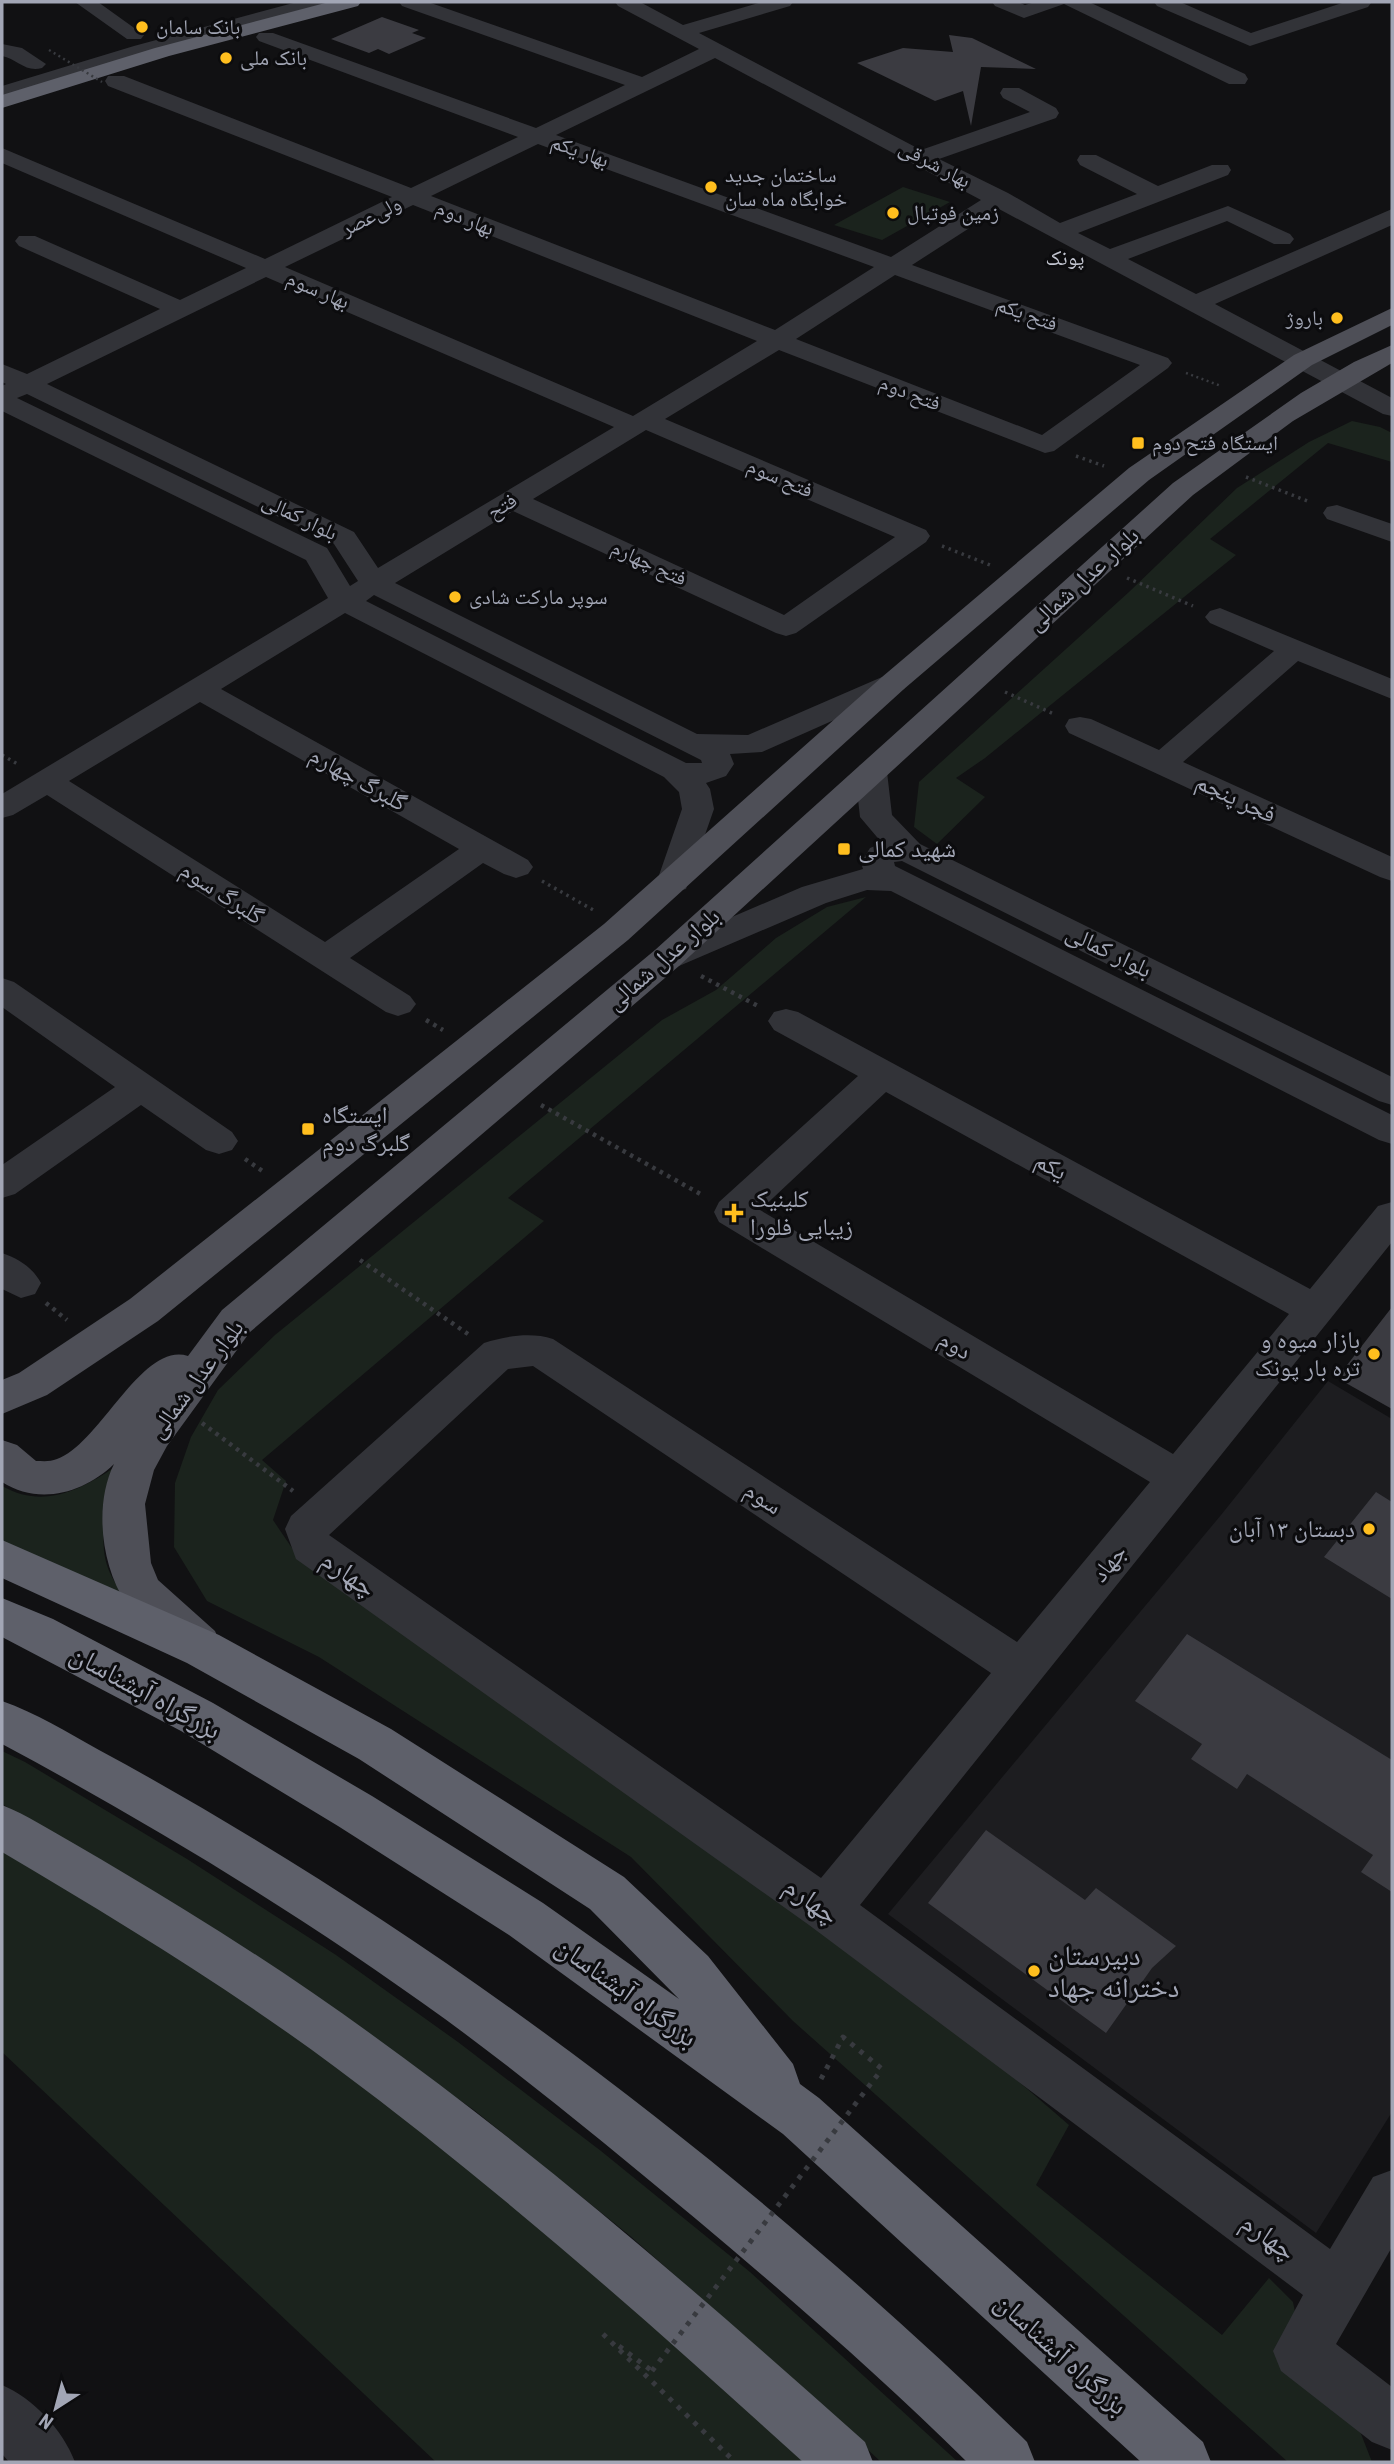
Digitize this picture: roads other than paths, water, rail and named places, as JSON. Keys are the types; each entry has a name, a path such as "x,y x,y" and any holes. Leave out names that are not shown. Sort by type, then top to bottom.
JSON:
{"highway":[{"path":"2,74 42,57 256,2"},
{"path":"2,102 162,52 351,2"},
{"path":"2,1558 204,1649 375,1744 607,1893 690,1973 801,2116"},
{"name":"بزرگراه آبشناسان","path":"2,1616 197,1717 355,1811 526,1919 801,2116 1183,2462"},
{"path":"2,1721 115,1780 303,1896 430,1979 546,2065 793,2265 938,2392 1007,2462"},
{"path":"2,1827 147,1913 351,2049 515,2175 703,2334 845,2462"}],"main road":[{"name":"بلوار عدل شمالی","path":"2,1398 33,1384 144,1310 622,927 893,683 1135,477 1303,360 1392,315"},
{"name":"بلوار عدل شمالی","path":"204,1649 142,1592 129,1563 124,1504 133,1468 174,1402 236,1321 667,958 1183,489 1255,434 1339,379 1392,353"},
{"path":"2,1434 8,1421 144,1310"},
{"path":"2,1457 13,1472 33,1479 52,1479 76,1470 96,1455 149,1394 191,1354 236,1321"}],"street":[{"path":"85,2 134,35"},
{"path":"2,81 146,38 281,2"},
{"path":"2,93 141,50 319,2"},
{"path":"409,2 643,84"},
{"name":"بهار شرقی","path":"625,2 1061,230 1392,408"},
{"path":"683,31 783,2"},
{"path":"1002,2 1024,12 1055,2"},
{"path":"1073,2 1237,79"},
{"path":"1164,2 1250,40 1360,2 1382,12"},
{"name":"بهار یکم","path":"266,37 894,264"},
{"name":"ولی‌عصر","path":"8,388 180,309 716,48"},
{"path":"2,50 42,57"},
{"name":"بهار دوم","path":"109,81 775,341"},
{"path":"923,157 1058,117 1011,93"},
{"name":"بهار سوم","path":"2,155 265,268 640,423"},
{"path":"1088,160 1156,194"},
{"path":"1061,230 1220,170"},
{"name":"فتح","path":"2,808 775,341 1000,198"},
{"path":"1111,257 1228,213 1282,239"},
{"path":"1197,303 1392,216"},
{"path":"27,241 180,309"},
{"name":"فتح یکم","path":"894,264 1159,363 1045,445"},
{"name":"فتح دوم","path":"775,341 1045,445"},
{"name":"بلوار کمالی","path":"8,388 344,538 374,584"},
{"name":"بلوار کمالی","path":"8,388 317,554 344,601"},
{"name":"فتح سوم","path":"640,423 916,536 786,627"},
{"name":"فتح چهارم","path":"512,500 786,627"},
{"path":"1337,513 1392,534"},
{"path":"374,584 691,760"},
{"path":"344,601 691,760 751,745 789,731 893,683"},
{"path":"1220,617 1392,690"},
{"path":"1162,764 1295,648"},
{"name":"گلبرگ چهارم","path":"200,690 516,867"},
{"name":"فجر پنجم","path":"1080,726 1392,870"},
{"path":"674,881 698,809 691,760"},
{"name":"بلوار کمالی","path":"871,772 876,817 896,868 1392,1132"},
{"name":"گلبرگ سوم","path":"47,781 398,1004"},
{"path":"325,959 482,848"},
{"name":"بلوار کمالی","path":"667,958 814,895 896,868 1392,1092"},
{"path":"2,990 219,1141"},
{"name":"یکم","path":"786,1021 1315,1310"},
{"name":"دوم","path":"883,1074 733,1212 1178,1478"},
{"path":"2,1184 141,1087"},
{"name":"جهاد","path":"826,1909 1392,1216"},
{"name":"سوم","path":"322,1513 498,1354 539,1350 1022,1669"},
{"name":"چهارم","path":"322,1513 306,1529 311,1546 826,1909 1338,2288"},
{"path":"1392,2196 1301,2351 1392,2422"},
{"path":"2,2413 47,2462"}],"place":[{"name":"بانک سامان","path":"142,27"},
{"name":"بانک ملی","path":"226,58"},
{"name":"ساختمان جدید خوابگاه ماه سان","path":"711,187"},
{"name":"زمین فوتبال","path":"893,213"},
{"name":"باروژ","path":"1337,318"},
{"name":"ایستگاه فتح دوم","path":"1138,443"},
{"name":"سوپر مارکت شادی","path":"455,597"},
{"name":"شهید کمالی","path":"844,849"},
{"name":"ایستگاه گلبرگ دوم","path":"308,1129"},
{"name":"کلینیک زیبایی فلورا","path":"734,1213"},
{"name":"بازار ميوه و تره بار پونک","path":"1374,1354"},
{"name":"دبستان ۱۳ آبان","path":"1369,1529"},
{"name":"دبیرستان دخترانه جهاد","path":"1034,1971"}],"district":[{"name":"پونک","path":"1065,258"}]}
